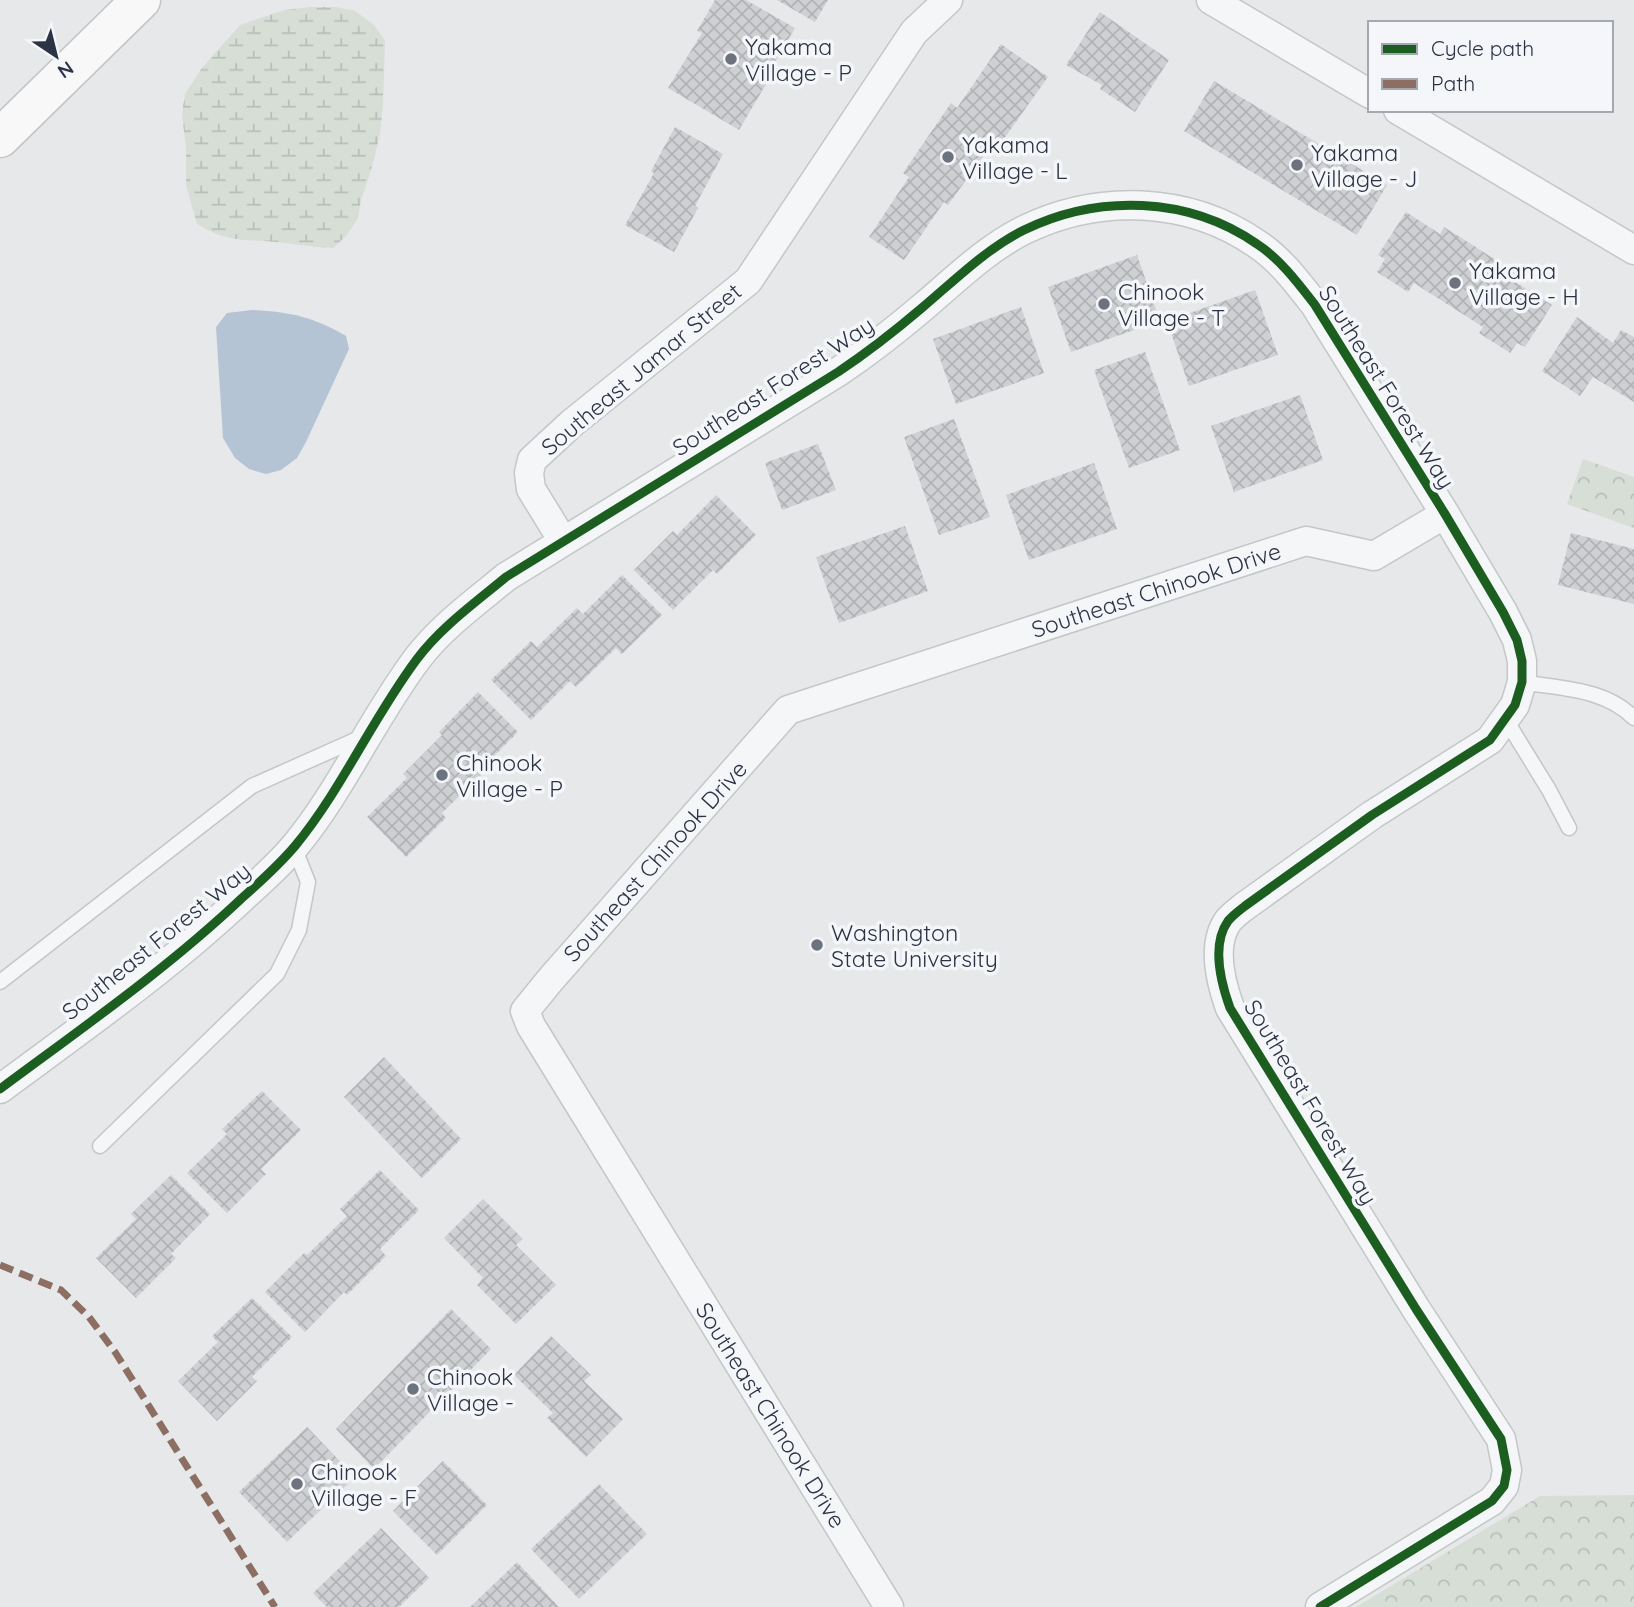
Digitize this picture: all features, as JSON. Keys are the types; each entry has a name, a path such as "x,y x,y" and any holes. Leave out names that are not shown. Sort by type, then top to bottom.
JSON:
{"main road":[{"path":"0,138 141,0"}],"street":[{"name":"Southeast Jamar Street","path":"563,541 531,489 532,460 571,424 748,281 914,32 948,0"},
{"path":"1211,0 1368,93"},
{"path":"1401,112 1634,250"},
{"name":"Southeast Forest Way","path":"0,1089 180,953 223,916 294,847 419,657 458,617 506,577 838,372 872,348 988,253 1023,231 1065,213 1120,204 1162,206 1202,215 1258,244 1291,275 1315,305 1445,514 1517,640 1522,661 1522,682 1515,705 1490,740 1373,815 1245,906 1228,922 1220,939 1223,987 1230,1008 1416,1309 1501,1438 1507,1470 1504,1486 1492,1501 1320,1607"},
{"name":"Southeast Chinook Drive","path":"889,1607 640,1207 531,1026 525,1011 788,710 1306,541 1374,556 1445,514"}],"lane":[{"path":"1522,682 1587,690 1626,710 1634,718"},
{"path":"1506,720 1569,828"},
{"path":"0,982 252,786 367,735"},
{"path":"100,1146 277,974 299,930 308,882 294,847"}],"green space":[{"path":"335,7 355,11 374,25 385,41 380,134 358,218 347,235 333,248 236,239 218,234 197,224 186,185 182,114 185,94 202,68 240,25 285,10"},
{"path":"1583,459 1634,477 1634,528 1567,504"},
{"path":"1634,1495 1634,1607 1356,1607 1540,1496"}],"water":[{"path":"252,310 290,314 323,324 346,336 349,349 297,458 281,470 266,474 249,469 235,458 223,438 216,327 227,313"}],"building":[{"name":"Yakama Village - P","path":"715,0 746,0 795,28 739,130 668,88 702,33 697,31"},
{"path":"777,0 828,0 815,22"},
{"path":"1100,12 1169,60 1135,112 1100,89 1102,85 1066,65"},
{"name":"Yakama Village - L","path":"1001,44 1048,77 1003,140 997,137 948,205 944,202 904,260 869,237 909,177 903,173 951,103 957,108"},
{"name":"Yakama Village - J","path":"1214,81 1387,185 1357,235 1184,131"},
{"path":"675,127 723,154 674,252 625,225 654,173 651,171"},
{"name":"Yakama Village - H","path":"1406,212 1440,234 1444,227 1468,242 1519,275 1515,282 1552,305 1525,347 1517,343 1510,353 1479,333 1483,327 1414,283 1408,292 1377,272 1385,259 1378,255"},
{"name":"Chinook Village - T","path":"1137,255 1160,321 1071,352 1048,287"},
{"path":"1255,290 1278,355 1189,386 1167,321"},
{"path":"1021,307 1044,373 956,404 933,339"},
{"path":"1577,317 1613,343 1621,330 1634,337 1634,402 1593,377 1580,396 1542,371"},
{"path":"1145,352 1180,450 1129,468 1094,370"},
{"path":"1300,395 1323,460 1234,492 1211,426"},
{"path":"954,419 990,517 939,535 904,437"},
{"path":"818,444 836,490 782,510 765,463"},
{"path":"1094,463 1117,529 1029,560 1006,495"},
{"path":"716,495 756,535 717,574 713,570 673,610 634,570 673,531 677,535"},
{"path":"905,526 928,591 839,623 816,557"},
{"path":"1571,533 1634,549 1634,604 1558,585"},
{"path":"622,575 662,615 622,654 616,648 576,687 570,681 531,720 491,680 531,641 537,647 577,608 583,614"},
{"name":"Chinook Village - P","path":"478,692 518,732 478,772 481,775 442,813 446,818 406,857 367,817 407,778 403,774 442,735 439,732"},
{"path":"384,1057 461,1139 422,1178 344,1097"},
{"path":"262,1091 301,1130 261,1169 266,1174 227,1213 187,1173 227,1134 222,1129"},
{"path":"380,1170 419,1210 380,1249 386,1256 347,1295 344,1292 305,1332 265,1292 347,1216 340,1209"},
{"path":"171,1175 210,1214 171,1254 176,1258 136,1298 96,1258 136,1219 131,1214"},
{"path":"483,1199 523,1239 516,1245 556,1285 516,1324 477,1285 483,1278 444,1238"},
{"path":"252,1298 292,1337 252,1377 257,1381 217,1421 178,1381 218,1342 212,1336"},
{"name":"Chinook Village -","path":"451,1309 491,1349 374,1469 336,1429"},
{"path":"551,1336 591,1375 584,1381 623,1419 586,1457 547,1418 553,1413 514,1375"},
{"name":"Chinook Village - F","path":"307,1427 355,1477 287,1542 239,1492"},
{"path":"443,1461 487,1505 437,1555 393,1511"},
{"path":"599,1484 647,1534 579,1599 531,1549"},
{"path":"381,1528 429,1578 399,1607 327,1607 313,1593"},
{"path":"517,1562 559,1607 470,1607"}],"marked path":[{"path":"0,1265 61,1290 89,1317 115,1352 275,1607"}],"cycle path":[{"path":"0,1089 154,974 276,867 328,801 401,682 426,647 506,577 838,372 892,332 984,256 1024,230 1052,218 1112,206 1172,209 1202,216 1230,228 1265,250 1288,272 1315,305 1503,612 1517,640 1522,661 1522,682 1515,705 1490,740 1372,815 1245,906 1228,921 1220,941 1219,964 1230,1008 1416,1309 1501,1439 1507,1470 1504,1486 1492,1501 1320,1607"}],"place":[{"name":"Yakama Village - P","path":"731,59"},
{"name":"Yakama Village - L","path":"948,157"},
{"name":"Yakama Village - J","path":"1297,165"},
{"name":"Yakama Village - H","path":"1455,283"},
{"name":"Chinook Village - T","path":"1104,304"},
{"name":"Chinook Village - P","path":"442,775"},
{"name":"Washington State University","path":"817,945"},
{"name":"Chinook Village -","path":"413,1389"},
{"name":"Chinook Village - F","path":"297,1484"}]}
